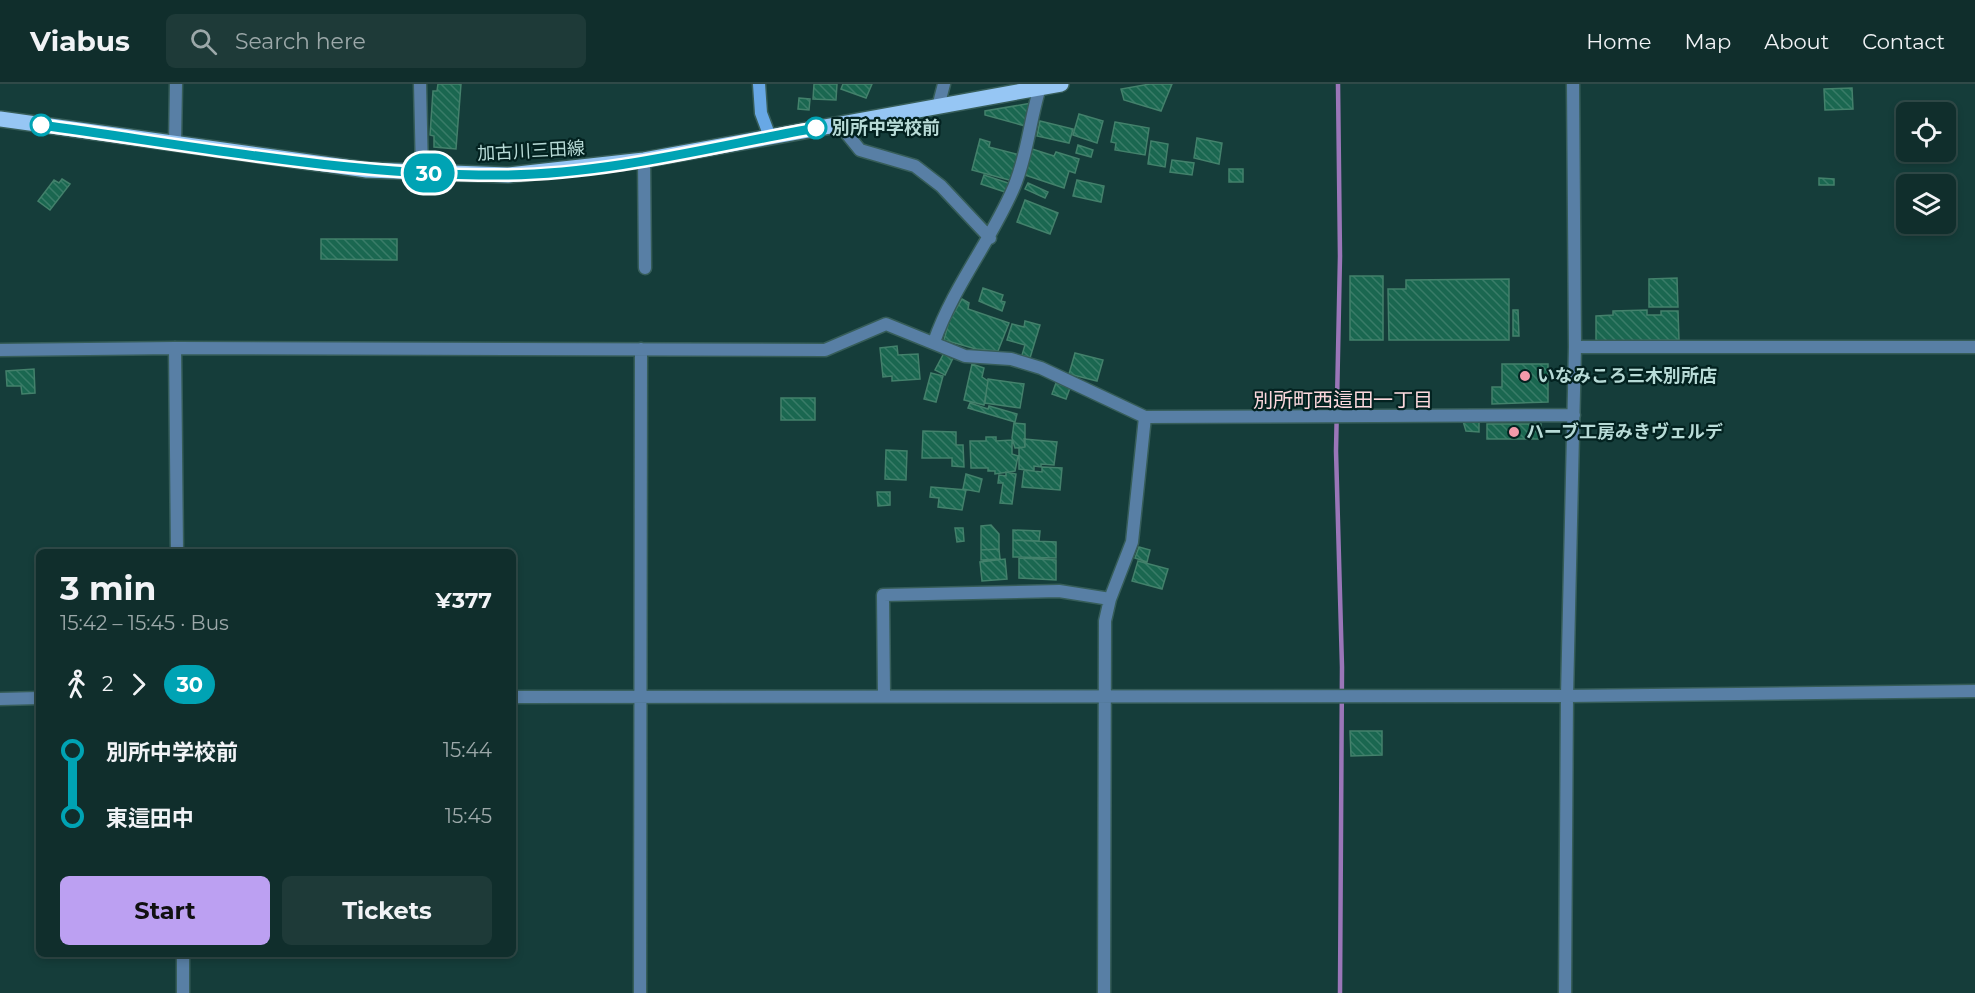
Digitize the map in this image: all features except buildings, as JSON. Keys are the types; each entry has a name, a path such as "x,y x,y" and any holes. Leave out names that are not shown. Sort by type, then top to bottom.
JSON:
{"main road":[{"name":"加古川三田線","path":"0,119 367,170 508,175 644,160 1061,84"}],"street":[{"path":"175,144 176,84"},
{"path":"420,84 422,172"},
{"path":"759,84 762,113 770,136"},
{"path":"938,107 944,84"},
{"path":"1565,993 1567,696 1575,347 1573,84"},
{"path":"934,342 945,311 990,238 1016,184 1040,86"},
{"path":"839,124 860,150 915,166 941,186 990,238"},
{"path":"644,160 645,268"},
{"path":"0,350 175,348 825,350 886,324 965,356 1011,358 1041,368 1145,417 1574,415"},
{"path":"1575,347 1975,347"},
{"path":"175,348 177,549"},
{"path":"640,993 641,349"},
{"path":"1104,993 1105,621 1110,599 1132,542 1145,417"},
{"path":"884,696 883,595 1059,591 1110,599"},
{"path":"516,697 1567,696 1975,691"},
{"path":"0,699 36,698"},
{"path":"183,957 183,993"}],"waterway":[{"path":"1338,84 1340,256 1336,451 1342,667 1340,993"}],"bus line":[{"name":"30","path":"41,125 367,170 508,175 644,160 816,128"}],"place":[{"name":"別所中学校前","path":"816,128"},
{"name":"いなみころ三木別所店","path":"1525,376"},
{"name":"ハーブ工房みきヴェルデ","path":"1514,432"}],"district":[{"name":"別所町西這田一丁目","path":"1343,400"}]}
